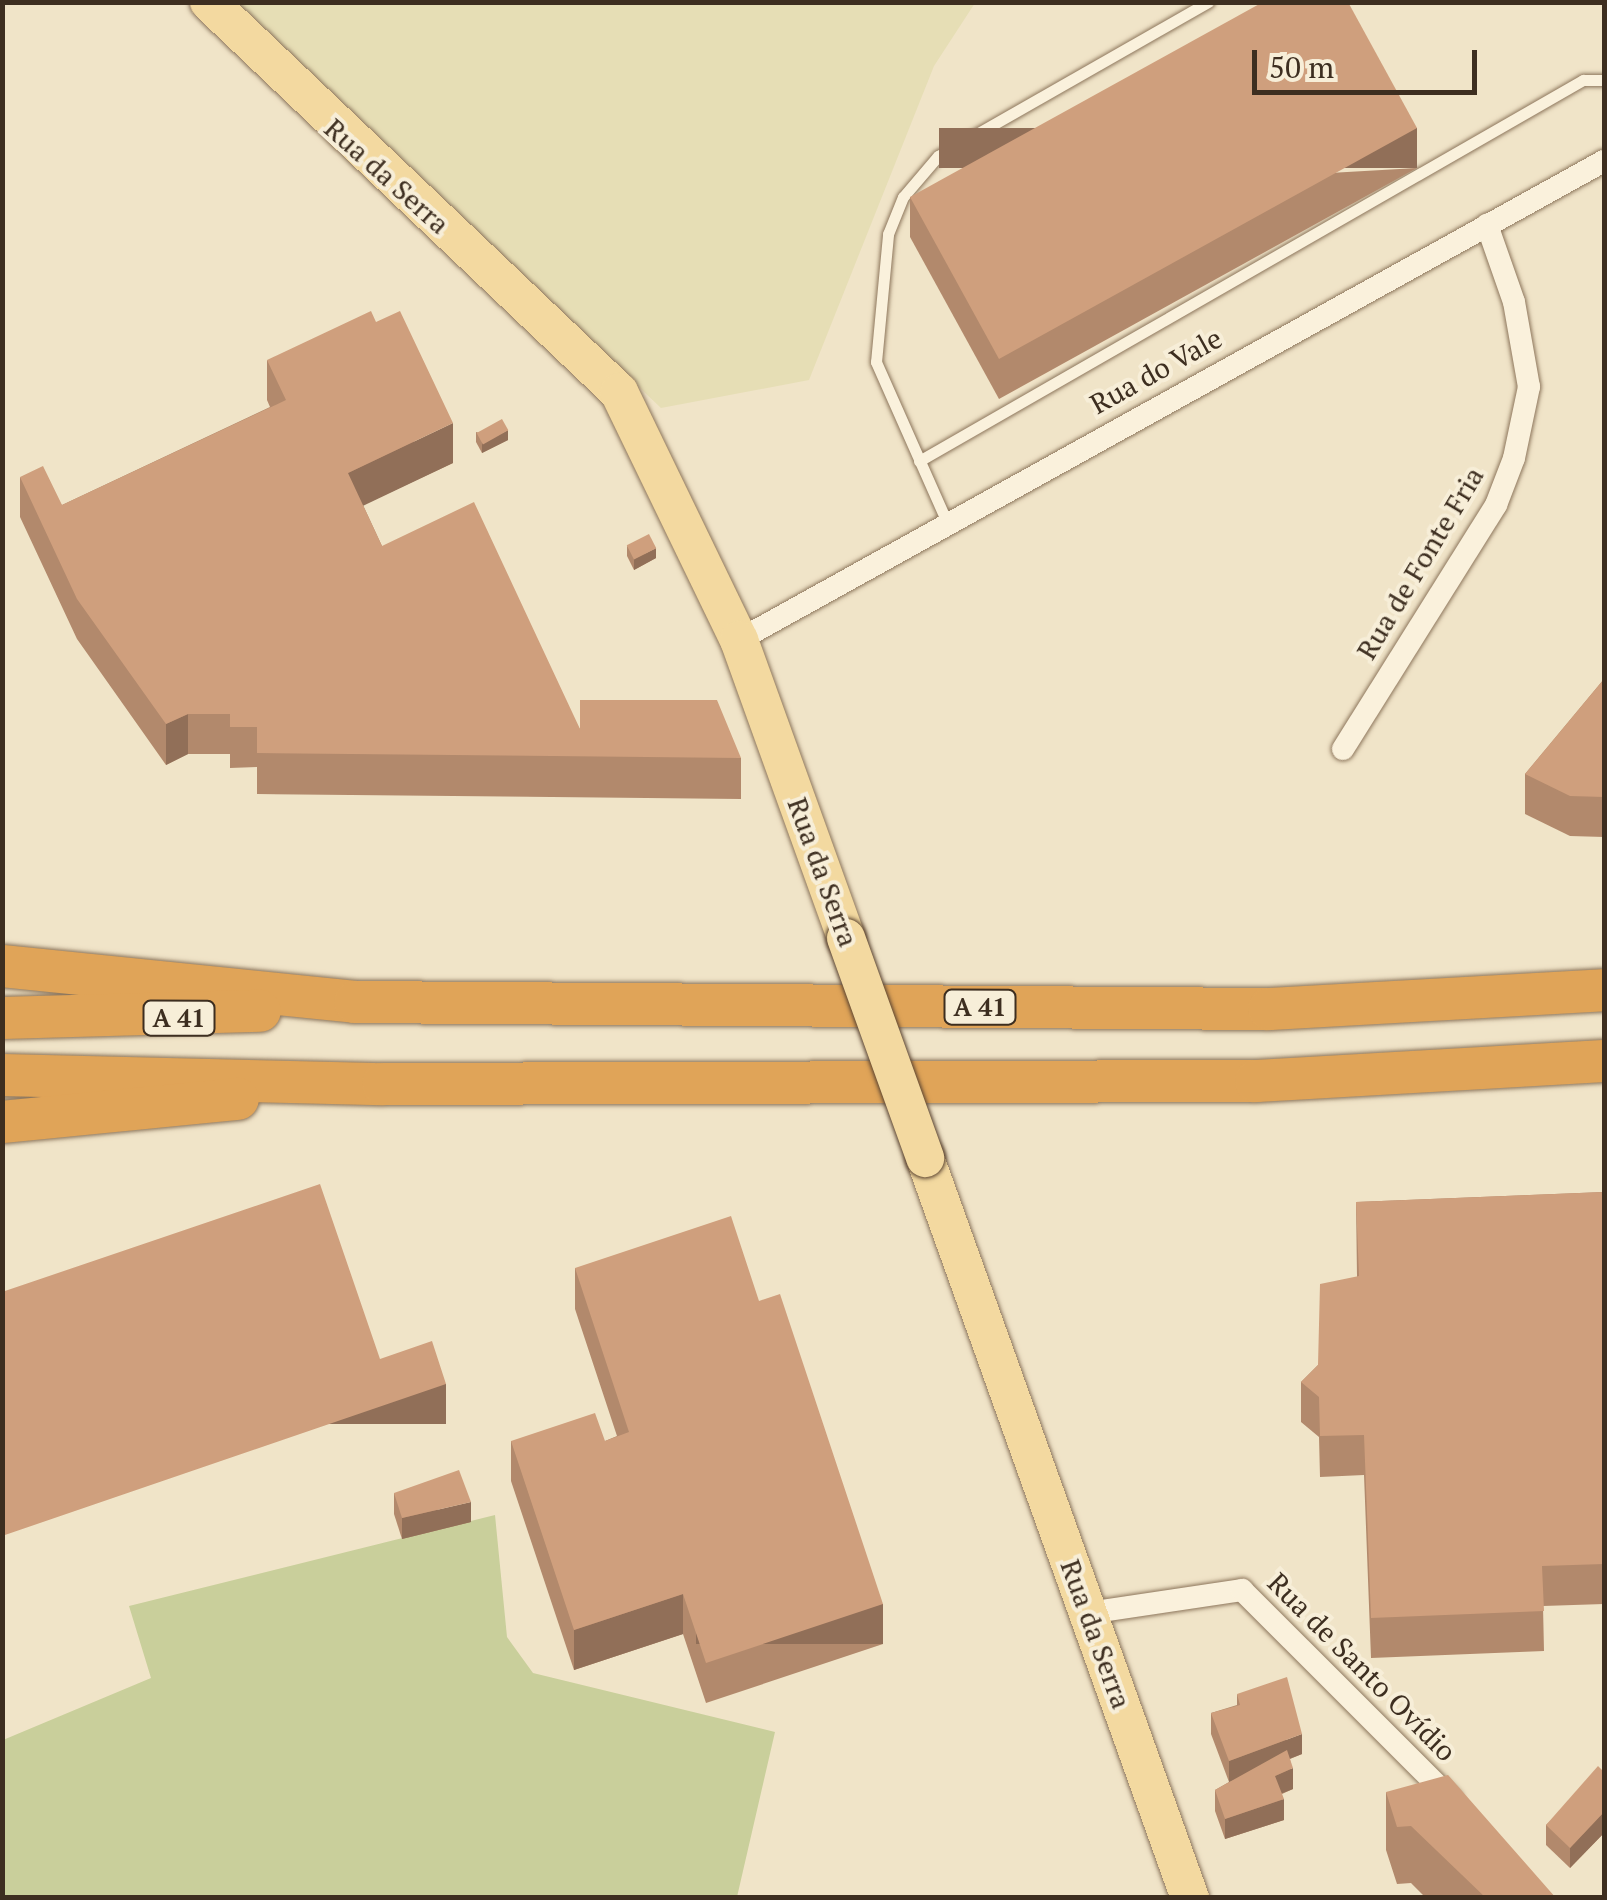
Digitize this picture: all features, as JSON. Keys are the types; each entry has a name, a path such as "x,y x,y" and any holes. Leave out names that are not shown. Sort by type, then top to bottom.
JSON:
{"highway":[{"path":"2,966 354,1002"},
{"name":"A 41","path":"2,1018 186,1018 354,1002 1269,1009 1604,990"},
{"name":"A 41","path":"2,1075 383,1084 1256,1081 1604,1061"},
{"path":"2,1122 383,1084"}],"main road":[{"name":"Rua da Serra","path":"208,2 620,392 739,640 1190,1898"}],"street":[{"name":"Rua do Vale","path":"739,640 946,520 1604,162"},
{"name":"Rua de Fonte Fria","path":"1343,748 1496,505 1514,458 1529,387 1514,302 1487,226"},
{"name":"Rua de Santo Ovídio","path":"1088,1613 1242,1590 1466,1814"}],"lane":[{"path":"946,520 918,461 873,339 903,197 938,156 1208,2"},
{"path":"918,461 1583,80 1604,80"}],"shaded area":[{"path":"235,3 975,3 934,66 809,380 661,408"}],"green space":[{"path":"495,1515 507,1637 533,1673 775,1732 737,1897 3,1898 3,1740 151,1678 129,1606"}],"building":[{"path":"1263,2 1348,2 1417,128 999,359 910,197"},
{"path":"371,311 376,322 400,311 453,423 348,473 382,546 474,502 580,729 580,700 717,700 741,758 257,753 257,727 230,727 230,714 188,714 166,724 77,599 20,477 43,466 62,505 286,400 267,360"},
{"path":"502,419 508,430 483,444 477,433"},
{"path":"649,534 656,548 634,560 627,545"},
{"path":"1604,679 1604,797 1570,796 1525,774"},
{"path":"320,1184 380,1359 432,1341 446,1384 2,1536 2,1292"},
{"path":"1604,1192 1604,1564 1542,1566 1544,1611 1371,1618 1364,1435 1320,1436 1319,1397 1301,1382 1318,1365 1320,1284 1359,1276 1356,1202"},
{"path":"731,1216 759,1301 780,1294 883,1604 706,1663 683,1594 574,1630 511,1441 595,1413 605,1441 629,1432 575,1268"},
{"path":"459,1470 471,1502 402,1518 394,1493"},
{"path":"1287,1677 1302,1734 1229,1761 1211,1713 1240,1705 1237,1694"},
{"path":"1287,1750 1293,1768 1275,1776 1284,1799 1225,1819 1215,1790"},
{"path":"1598,1766 1604,1772 1604,1812 1570,1848 1546,1825"},
{"path":"1448,1775 1556,1898 1486,1898 1411,1826 1397,1827 1386,1792"}]}
